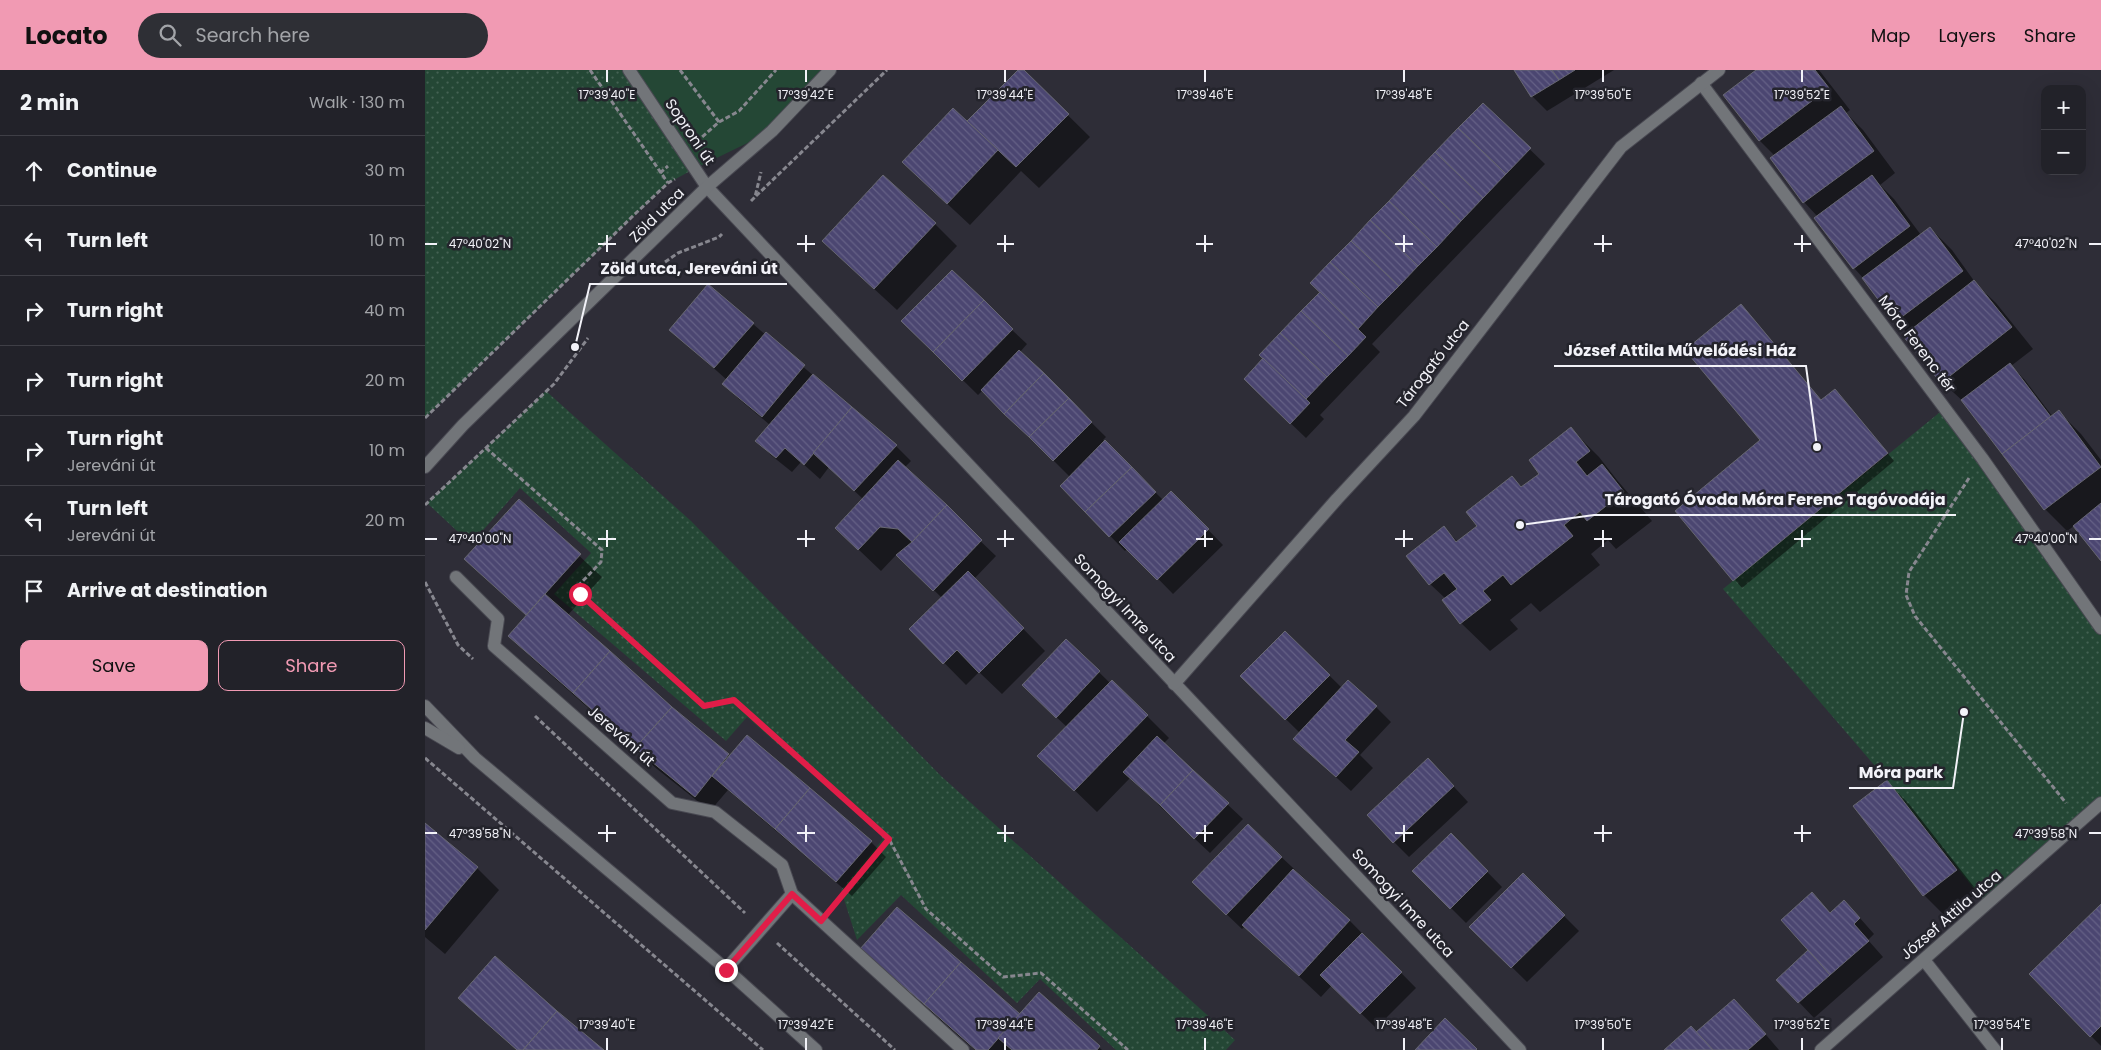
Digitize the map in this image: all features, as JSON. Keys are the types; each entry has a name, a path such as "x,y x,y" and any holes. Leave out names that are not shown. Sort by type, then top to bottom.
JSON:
{"street":[{"name":"Soproni út","path":"629,70 707,188"},
{"name":"Zöld utca","path":"425,467 463,425 707,188 772,131 830,70"},
{"name":"Tárogató utca","path":"1174,684 1337,498 1413,416 1621,147 1719,70"},
{"name":"Móra Ferenc tér","path":"1701,83 1982,458 2101,628"},
{"name":"Somogyi Imre utca","path":"707,188 1520,1050"},
{"name":"Zöld utca","path":"425,455 463,425"},
{"name":"Jereváni út","path":"456,577 498,618 494,646 672,803 715,812 782,865 792,894 963,1050"},
{"path":"425,706 475,758 726,970 816,1050"},
{"path":"425,728 475,758"},
{"name":"József Attila utca","path":"1821,1050 2101,803"},
{"path":"726,970 792,894"},
{"path":"1924,960 1995,1050"}],"path":[{"path":"590,70 668,183"},
{"path":"719,122 739,111 776,70"},
{"path":"663,264 678,253 719,237 755,197 887,70"},
{"path":"425,418 668,183 695,168"},
{"path":"755,197 762,168"},
{"path":"425,505 553,384 590,335"},
{"path":"486,448 602,550 601,562 579,585 580,594 704,706 734,700 889,839 926,910 995,971 1003,977 1041,973 1128,1050"},
{"path":"1982,458 1909,572 1905,595 1915,616 2081,821"},
{"path":"425,582 458,644 480,665"},
{"path":"531,712 762,929 895,1050"},
{"path":"425,758 763,1050"},
{"path":"821,921 889,839"}],"green space":[{"path":"425,70 629,70 696,168 668,183 425,418"},
{"path":"629,70 830,70 772,131 696,168"},
{"path":"546,391 691,521 941,776 1235,1040 1226,1050 1116,1050 1040,979 1017,1003 901,895 857,940 841,890 883,839 878,832 747,717 726,741 554,594 591,553 520,488 471,544 427,503"},
{"path":"1945,408 2101,628 2101,803 1987,905 1887,780 1723,589"}],"building":[{"path":"1018,70 1024,70 1069,114 1016,167 967,121"},
{"path":"1514,70 1552,70 1559,80 1531,97"},
{"path":"1552,70 1575,70 1559,80"},
{"path":"1756,70 1815,70 1829,88 1759,141 1723,95"},
{"path":"1483,103 1531,148 1506,174 1458,128"},
{"path":"1841,106 1874,151 1803,203 1770,158"},
{"path":"953,108 998,150 947,204 902,162"},
{"path":"1458,128 1506,174 1483,198 1435,152"},
{"path":"1435,152 1483,198 1461,221 1413,175"},
{"path":"883,175 936,223 874,289 822,241"},
{"path":"1413,175 1461,221 1437,247 1389,201"},
{"path":"1872,175 1910,226 1853,269 1814,218"},
{"path":"1389,201 1437,247 1418,266 1370,220"},
{"path":"1370,220 1418,266 1399,286 1351,241"},
{"path":"1930,227 1963,271 1895,322 1862,278"},
{"path":"1351,241 1399,286 1378,307 1330,262"},
{"path":"1330,262 1378,307 1358,329 1310,283"},
{"path":"952,270 984,300 933,352 901,321"},
{"path":"1974,280 2012,327 1941,383 1903,336"},
{"path":"708,284 754,323 714,368 669,330"},
{"path":"1320,292 1366,337 1348,356 1301,311"},
{"path":"984,300 1013,329 962,381 933,352"},
{"path":"1741,304 1821,400 1835,389 1888,453 1733,581 1675,511 1760,440 1685,350"},
{"path":"1301,311 1348,356 1327,377 1280,333"},
{"path":"766,332 805,365 762,417 722,384"},
{"path":"1280,333 1327,377 1306,399 1259,355"},
{"path":"1019,350 1044,373 1004,414 981,390"},
{"path":"1263,358 1310,403 1290,424 1244,379"},
{"path":"2010,363 2051,417 2002,454 1961,400"},
{"path":"1044,373 1069,398 1029,437 1004,414"},
{"path":"813,374 852,407 804,465 785,448 776,458 755,441"},
{"path":"1069,398 1092,422 1053,461 1029,437"},
{"path":"852,407 897,445 854,491 813,453"},
{"path":"2059,410 2101,467 2044,510 2002,454"},
{"path":"1571,427 1590,451 1576,462 1587,476 1602,464 1624,492 1587,521 1580,512 1564,525 1573,536 1511,585 1503,575 1483,591 1491,600 1460,624 1442,600 1457,589 1444,573 1429,585 1406,556 1444,526 1456,542 1477,526 1466,512 1512,476 1521,487 1539,474 1529,460"},
{"path":"1105,440 1132,467 1085,512 1060,486"},
{"path":"898,460 947,505 912,542 898,529 880,527 858,550 835,528"},
{"path":"1132,467 1156,492 1109,537 1085,512"},
{"path":"1171,491 1209,529 1157,580 1119,542"},
{"path":"519,499 581,554 526,615 464,559"},
{"path":"2101,503 2101,561 2073,526"},
{"path":"947,505 982,540 933,591 896,555 912,542"},
{"path":"968,571 1024,628 979,673 957,650 943,664 909,629"},
{"path":"545,594 610,651 573,693 508,636"},
{"path":"1285,631 1330,675 1285,720 1240,676"},
{"path":"1066,639 1100,671 1056,718 1022,685"},
{"path":"610,651 672,707 635,748 573,693"},
{"path":"1112,680 1148,715 1074,791 1037,756"},
{"path":"1348,680 1377,706 1345,740 1359,752 1336,777 1293,739"},
{"path":"672,707 729,754 695,797 635,748"},
{"path":"747,735 810,788 775,829 712,776"},
{"path":"1157,736 1193,770 1160,805 1123,772"},
{"path":"1428,758 1454,786 1393,843 1367,815"},
{"path":"1193,770 1229,803 1194,839 1160,805"},
{"path":"1887,780 1957,870 1923,896 1853,806"},
{"path":"810,788 872,841 836,882 775,829"},
{"path":"425,823 478,867 425,930"},
{"path":"1248,824 1282,857 1226,915 1192,882"},
{"path":"1451,833 1488,871 1450,909 1412,871"},
{"path":"1293,869 1350,920 1299,976 1242,925"},
{"path":"1523,873 1565,915 1511,968 1469,927"},
{"path":"1812,892 1830,913 1844,900 1860,918 1854,924 1869,941 1830,975 1781,920"},
{"path":"2101,904 2101,1026 2090,1037 2029,974"},
{"path":"897,907 961,962 924,1004 860,949"},
{"path":"1362,933 1402,972 1360,1014 1320,975"},
{"path":"1808,950 1830,975 1798,1003 1776,980"},
{"path":"495,956 557,1011 523,1050 517,1050 458,998"},
{"path":"961,962 1020,1014 988,1050 976,1050 924,1004"},
{"path":"1039,992 1100,1046 1097,1050 1012,1050 998,1038"},
{"path":"1734,999 1766,1034 1748,1050 1713,1050 1696,1032"},
{"path":"557,1011 604,1050 523,1050"},
{"path":"1445,1018 1477,1049 1476,1050 1415,1050"},
{"path":"1691,1026 1713,1050 1664,1050"}],"place":[{"name":"Zöld utca, Jereváni út","path":"575,347"},
{"name":"József Attila Művelődési Ház","path":"1817,447"},
{"name":"Tárogató Óvoda Móra Ferenc Tagóvodája","path":"1520,525"},
{"name":"Móra park","path":"1964,712"}],"route":[{"path":"580,594 704,706 734,700 889,839 821,921 792,894 726,970"}]}
